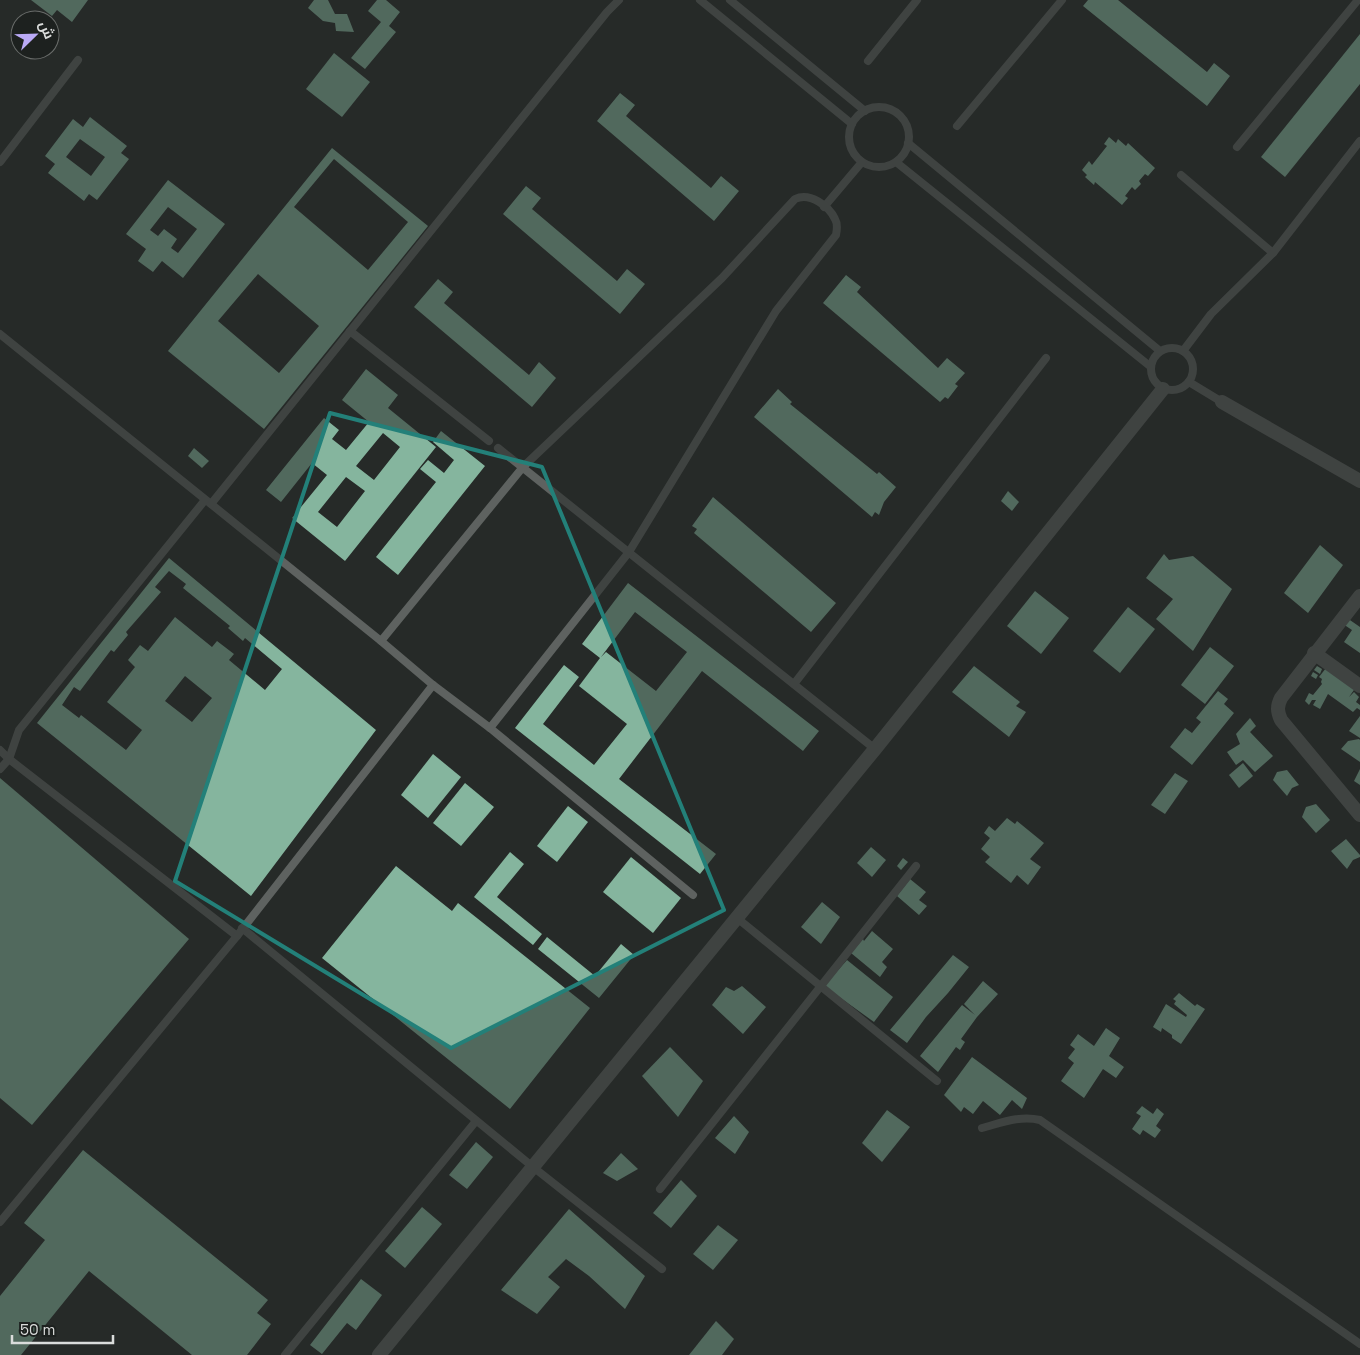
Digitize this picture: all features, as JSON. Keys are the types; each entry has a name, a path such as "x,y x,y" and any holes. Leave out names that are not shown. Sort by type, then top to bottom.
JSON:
{"street":[{"path":"379,1355 875,749 1162,388"},
{"path":"1222,402 1360,481"},
{"path":"1360,596 1314,653 1277,706 1278,713 1286,727 1360,815"},
{"path":"1314,653 1360,686"}],"lane":[{"path":"0,769 9,759 19,730 350,331 595,27 619,0"},
{"path":"700,0 852,124"},
{"path":"730,0 865,110"},
{"path":"868,61 917,0"},
{"path":"958,126 1062,0"},
{"path":"1237,147 1358,0"},
{"path":"0,162 78,60"},
{"path":"879,107 887,108 900,116 908,128 906,150 896,162 882,167 875,167 862,162 852,151 850,130 852,124 865,110 879,107"},
{"path":"1183,351 1211,314 1273,253 1360,141"},
{"path":"908,143 1160,351"},
{"path":"824,207 862,162"},
{"path":"896,162 1151,367"},
{"path":"1181,175 1273,253"},
{"path":"381,641 523,467 722,278 795,199 805,196 811,197 824,207 836,220 836,235 776,311 629,552 490,728"},
{"path":"350,331 489,441"},
{"path":"0,334 433,685 490,728 693,895"},
{"path":"1168,348 1176,348 1183,351 1192,362 1192,376 1189,382 1177,390 1162,388 1156,384 1152,378 1151,367 1154,356 1168,348"},
{"path":"794,684 1046,358"},
{"path":"1189,382 1222,402"},
{"path":"498,448 875,749"},
{"path":"0,1222 237,936 433,685"},
{"path":"0,750 9,759 237,936"},
{"path":"660,1190 916,866"},
{"path":"737,918 937,1081"},
{"path":"242,928 476,1121 662,1269"},
{"path":"982,1128 1019,1118 1030,1117 1040,1120 1360,1344"},
{"path":"285,1355 476,1121"}],"highlighted area":[{"path":"330,413 542,467 724,910 451,1048 175,881"}],"building":[{"path":"31,0 88,0 72,22 60,12 60,10 44,10"},
{"path":"314,0 328,0 335,14 347,14 354,32 336,31 335,23 323,21 308,8"},
{"path":"377,0 386,0 400,12 389,26 396,32 365,69 351,58 381,22 368,11"},
{"path":"1088,0 1118,0 1207,72 1214,63 1230,76 1207,106 1083,6"},
{"path":"1360,34 1360,84 1285,177 1261,157"},
{"path":"334,53 370,82 342,117 306,89"},
{"path":"620,93 635,105 626,116 711,188 721,176 739,191 714,221 597,121"},
{"path":"90,117 127,146 121,153 129,159 97,200 89,194 84,201 48,173 55,164 45,156 73,119 83,127","holes":["80,139 105,157 91,176 66,157"]},
{"path":"1109,137 1116,143 1118,139 1126,146 1128,143 1155,168 1148,176 1145,174 1139,181 1141,184 1135,190 1132,187 1125,196 1128,198 1122,205 1095,182 1094,185 1085,177 1087,175 1082,170 1089,161 1092,165 1107,146 1104,144"},
{"path":"332,148 428,226 264,429 168,351","holes":["334,159 408,222 368,270 294,207","258,274 319,326 279,373 218,321"]},
{"path":"168,180 225,224 183,278 162,261 153,272 138,261 146,249 126,234","holes":["168,207 197,229 178,253 171,248 177,239 164,229 158,236 150,230"]},
{"path":"526,186 541,198 532,209 617,281 627,269 645,284 620,314 503,214"},
{"path":"846,275 861,287 857,292 938,368 947,358 965,373 955,384 958,386 948,399 945,397 940,402 823,303"},
{"path":"438,279 453,292 444,303 529,375 539,362 556,378 532,407 414,307"},
{"path":"366,369 398,395 388,408 436,447 345,561 292,518 327,475 312,463 281,502 266,490 324,418 339,430 332,439 346,450 369,422 342,400","holes":["383,433 400,447 374,480 356,466","346,477 365,491 337,527 318,512"]},
{"path":"778,389 792,402 790,404 896,487 884,502 879,515 875,512 872,517 754,417"},
{"path":"441,431 485,466 398,575 376,557 436,482 420,469 428,460 444,473 454,460 433,442"},
{"path":"194,448 209,461 202,468 188,456"},
{"path":"1008,491 1019,502 1012,511 1001,501"},
{"path":"713,497 836,603 811,632 694,533 697,529 692,526"},
{"path":"1320,545 1343,565 1308,613 1284,593"},
{"path":"1164,554 1169,560 1193,556 1232,589 1193,651 1156,619 1173,599 1146,578"},
{"path":"169,558 376,730 251,896 37,723","holes":["169,571 186,584 183,588 230,626 228,628 243,641 245,638 282,669 265,690 229,660 234,654 217,641 212,647 175,617 148,651 140,645 128,660 135,667 107,702 142,730 126,750 81,715 79,718 62,705 74,687 80,691 111,650 114,652 128,635 126,632 161,592 155,587","185,676 212,698 192,722 165,701"]},
{"path":"628,583 819,731 803,751 702,671 619,779 716,854 700,874 515,728 564,665 579,677 543,724 594,765 627,724 579,686 600,658 582,644","holes":["635,612 687,652 656,691 606,652 601,657"]},
{"path":"1035,591 1069,618 1041,654 1007,626"},
{"path":"1128,607 1155,629 1120,673 1093,651"},
{"path":"1347,618 1360,627 1360,653 1344,642 1352,630 1343,624"},
{"path":"1210,647 1234,666 1205,704 1181,685"},
{"path":"974,666 1020,702 1016,706 1026,712 1009,737 952,692"},
{"path":"1317,666 1322,669 1320,674 1314,670"},
{"path":"1326,668 1356,687 1349,697 1354,692 1359,697 1356,702 1360,705 1360,710 1357,708 1353,712 1328,694 1320,709 1313,705 1316,700 1312,700 1309,705 1305,701 1309,693 1313,695 1322,684 1322,679 1319,677"},
{"path":"1313,672 1318,675 1316,679 1311,676"},
{"path":"1218,691 1228,699 1224,704 1234,713 1192,765 1170,747 1185,728 1192,733 1201,722 1196,718"},
{"path":"1360,716 1360,738 1349,731"},
{"path":"1250,718 1256,726 1250,732 1273,756 1255,772 1243,760 1236,765 1227,752 1240,744 1236,734"},
{"path":"1359,739 1360,762 1341,749 1348,741"},
{"path":"433,754 461,777 428,818 401,795"},
{"path":"1243,763 1253,776 1239,788 1229,775"},
{"path":"1360,769 1360,785 1354,781"},
{"path":"1287,770 1299,785 1292,788 1287,796 1273,780 1277,772"},
{"path":"1175,773 1188,781 1165,814 1151,805"},
{"path":"0,778 189,939 32,1125 0,1098"},
{"path":"465,783 494,807 461,846 433,823"},
{"path":"1316,804 1330,820 1316,833 1302,817 1306,807"},
{"path":"568,806 588,822 557,862 537,846"},
{"path":"1007,818 1015,824 1017,821 1044,843 1030,859 1041,867 1028,885 1017,875 1011,883 985,862 990,857 981,849 990,838 984,833 989,826 995,831"},
{"path":"1346,839 1360,855 1360,857 1353,860 1347,869 1331,851"},
{"path":"871,847 886,860 872,877 857,863"},
{"path":"510,852 524,864 497,897 542,934 533,945 474,897"},
{"path":"631,857 681,898 653,933 603,892"},
{"path":"903,858 908,862 901,870 897,866"},
{"path":"396,866 452,911 458,903 590,1008 510,1109 322,958"},
{"path":"910,879 926,892 919,900 927,906 919,915 897,896"},
{"path":"822,902 840,917 821,944 801,927"},
{"path":"872,931 893,949 882,962 887,967 880,977 851,953"},
{"path":"547,937 595,976 621,944 634,955 599,998 538,949"},
{"path":"953,955 969,967 926,1017 907,1043 890,1030"},
{"path":"847,960 893,997 874,1022 824,986"},
{"path":"983,981 998,994 977,1017 961,1039 965,1042 960,1050 956,1047 938,1072 920,1056 962,1005 975,1015 964,1004"},
{"path":"742,986 766,1007 743,1034 712,1005 726,987 734,991"},
{"path":"1179,993 1195,1006 1197,1004 1205,1009 1181,1044 1162,1028 1161,1032 1153,1027 1166,1004 1186,1017 1187,1015 1174,1004 1176,1001 1173,999"},
{"path":"1106,1028 1120,1038 1109,1056 1124,1067 1116,1078 1103,1069 1084,1098 1061,1081 1074,1063 1068,1058 1075,1049 1070,1045 1078,1034 1094,1046"},
{"path":"670,1047 703,1081 678,1117 642,1076"},
{"path":"972,1057 1027,1098 1022,1109 1012,1100 1000,1115 983,1101 973,1114 964,1107 961,1112 944,1095"},
{"path":"1142,1106 1153,1114 1157,1108 1164,1114 1156,1126 1161,1130 1155,1138 1143,1130 1140,1135 1132,1129 1141,1116 1136,1113"},
{"path":"887,1110 910,1127 882,1162 862,1143"},
{"path":"734,1116 749,1132 735,1154 715,1138"},
{"path":"476,1142 493,1157 467,1189 449,1175"},
{"path":"83,1150 268,1300 257,1313 271,1324 247,1355 192,1355 89,1271 21,1355 0,1355 0,1296 45,1240 24,1223"},
{"path":"621,1153 638,1169 617,1181 603,1173"},
{"path":"681,1180 697,1196 671,1228 653,1213"},
{"path":"422,1207 442,1224 405,1268 385,1251"},
{"path":"569,1209 645,1276 625,1309 589,1276 566,1259 548,1277 560,1287 537,1314 501,1290"},
{"path":"718,1225 738,1240 713,1270 693,1254"},
{"path":"361,1279 382,1295 356,1330 347,1323 322,1354 310,1345"},
{"path":"716,1321 734,1339 722,1355 689,1355"}]}
